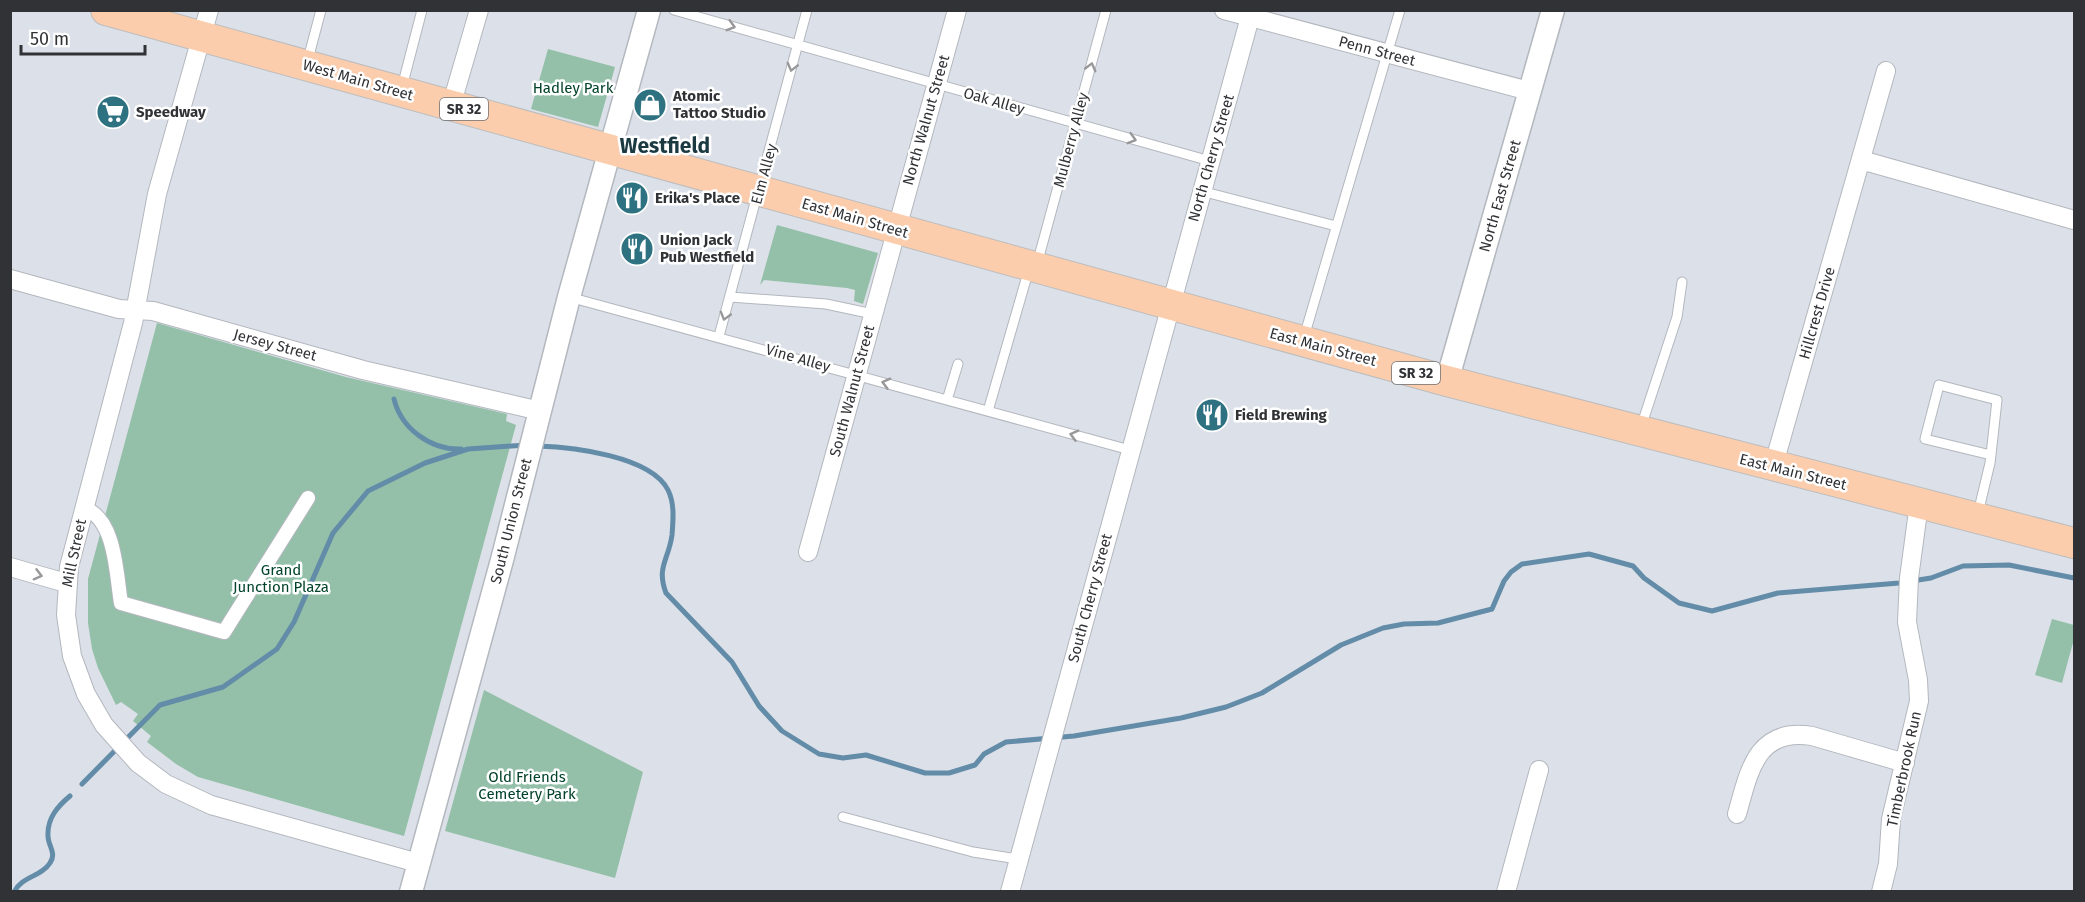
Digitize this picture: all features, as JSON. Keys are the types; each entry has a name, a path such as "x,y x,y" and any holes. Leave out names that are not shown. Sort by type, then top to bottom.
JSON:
{"main road":[{"name":"West Main Street","path":"106,10 206,24 306,65 610,150"},
{"name":"East Main Street","path":"610,150 1447,381 2074,543"}],"street":[{"path":"451,106 479,10"},
{"name":"South Union Street","path":"411,891 569,297 649,10"},
{"name":"North Walnut Street","path":"896,230 957,10"},
{"name":"Penn Street","path":"1224,10 1251,14 1386,54 1529,92"},
{"name":"North East Street","path":"1447,381 1553,10"},
{"name":"North Cherry Street","path":"1170,305 1251,14"},
{"name":"Mill Street","path":"206,24 157,194 136,310 66,583 69,644 76,669 94,710 114,739 138,763 166,784 203,802 418,863"},
{"name":"Hillcrest Drive","path":"1773,467 1886,71"},
{"path":"1861,160 2074,220"},
{"name":"South Walnut Street","path":"808,552 896,230"},
{"name":"Jersey Street","path":"10,279 119,309 153,311 538,419"},
{"name":"South Cherry Street","path":"1010,891 1170,305"},
{"path":"84,508 99,516 106,529 122,603 224,632 308,498"},
{"name":"Timberbrook Run","path":"1881,891 1888,864 1891,819 1919,701 1918,680 1907,622 1918,504"},
{"path":"10,567 66,583"},
{"path":"1737,814 1748,777 1758,754 1770,741 1780,737 1800,734 1812,736 1905,763"},
{"path":"1506,891 1539,770"}],"lane":[{"path":"306,65 321,10"},
{"path":"401,92 422,10"},
{"name":"Oak Alley","path":"674,10 1210,161"},
{"name":"Elm Alley","path":"719,336 807,10"},
{"name":"Mulberry Alley","path":"988,411 1076,124 1106,10"},
{"path":"1303,342 1400,10"},
{"path":"1201,191 1336,226"},
{"path":"1639,432 1677,317 1682,282"},
{"name":"Vine Alley","path":"569,297 719,336 1130,450"},
{"path":"730,297 826,304 873,314"},
{"path":"947,400 958,364"},
{"path":"1977,519 1991,455 1997,400 1939,385 1925,439 1991,455"},
{"path":"843,817 973,852 1018,859"}],"green space":[{"name":"Hadley Park","path":"548,49 615,67 598,127 531,109"},
{"path":"777,225 878,253 863,304 854,301 855,290 847,288 764,280 760,285"},
{"name":"Grand Junction Plaza","path":"157,323 346,377 507,414 506,421 516,425 404,836 198,777 147,742 151,736 133,721 138,714 121,702 116,705 98,668 88,623 88,579"},
{"path":"2052,619 2074,625 2074,639 2062,683 2035,675"},
{"name":"Old Friends Cemetery Park","path":"484,690 643,772 615,878 445,831"}],"waterway":[{"path":"394,399 403,419 418,435 438,446 461,449"},
{"path":"82,784 160,705 223,687 277,649 294,622 333,533 368,491 425,463 468,449 526,445"},
{"path":"538,446 590,451 628,461 659,478 668,490 673,512 672,535 662,576 666,593 732,662 759,706 782,731 819,754 843,758 866,755 925,773 949,773 975,765 984,754 1006,742 1074,736 1181,718 1226,707 1262,693 1341,645 1383,628 1404,624 1438,623 1492,609 1504,581 1522,564 1589,554 1633,566 1644,578 1679,603 1712,611 1778,593 1899,583 1931,578 1963,566 2009,565 2074,578"},
{"path":"14,892 17,887 50,863 53,856 48,840 49,824 58,808 70,796"}],"place":[{"name":"Atomic Tattoo Studio","path":"650,105"},
{"name":"Speedway","path":"113,112"},
{"name":"Erika's Place","path":"632,198"},
{"name":"Union Jack Pub Westfield","path":"637,249"},
{"name":"Field Brewing","path":"1212,415"}],"district":[{"name":"Westfield","path":"665,146"}]}
